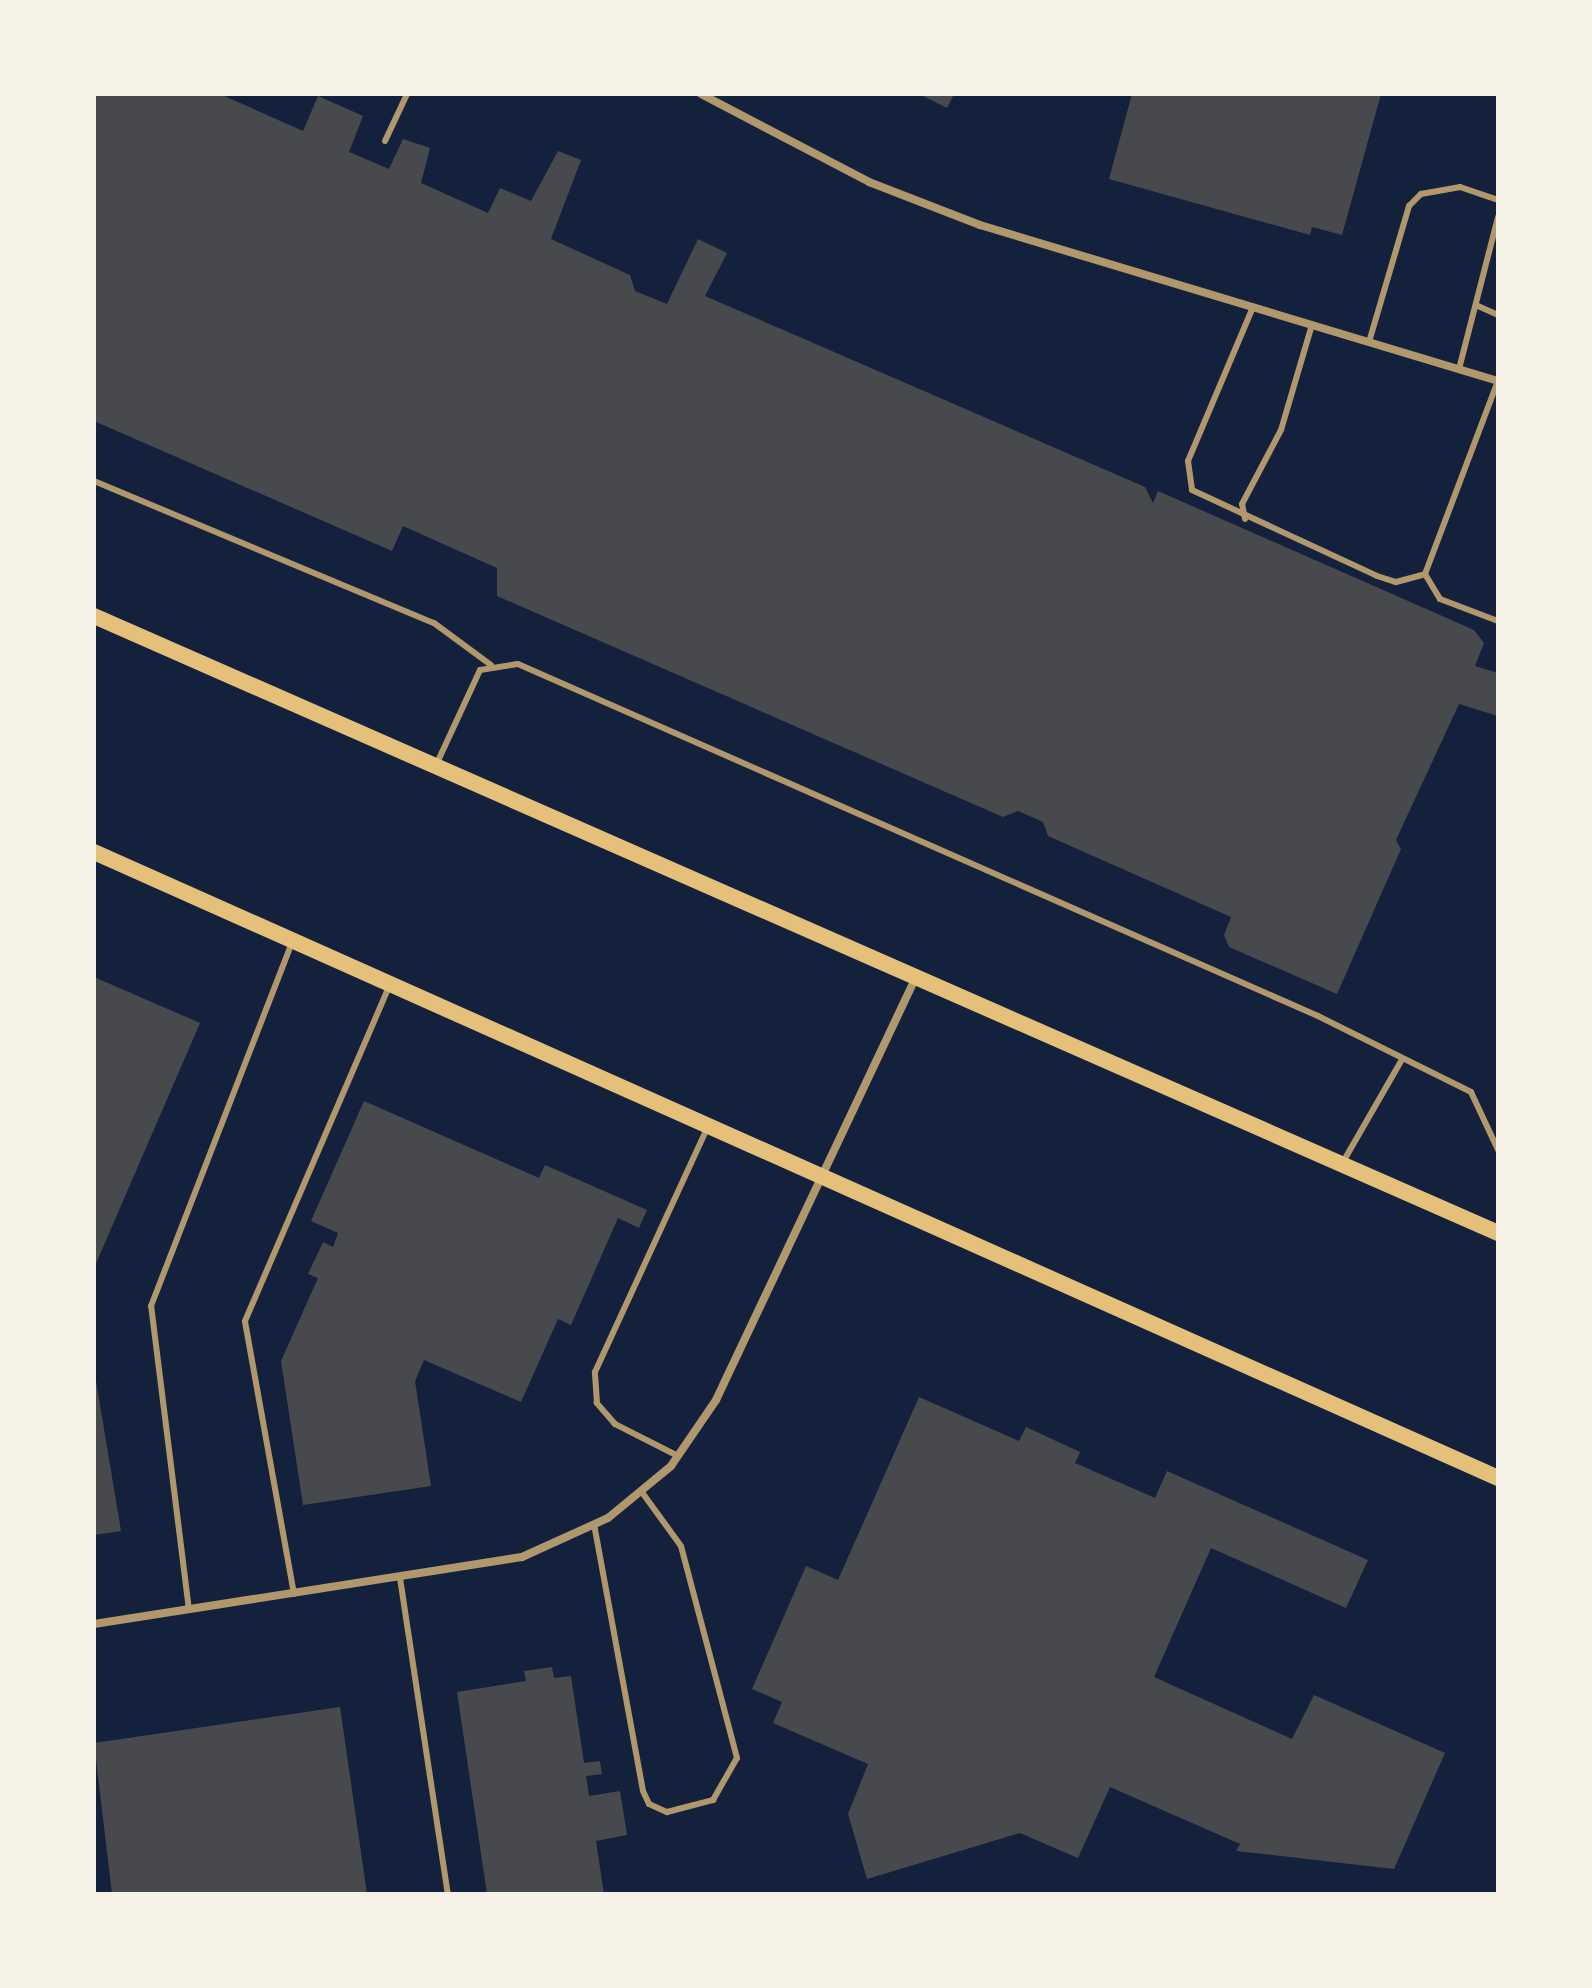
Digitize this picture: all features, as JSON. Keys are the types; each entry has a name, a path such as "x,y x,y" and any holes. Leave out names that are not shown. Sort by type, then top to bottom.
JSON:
{"main road":[{"path":"94,616 914,982 1498,1233"},
{"path":"94,852 294,937 820,1180 1498,1478"}],"street":[{"path":"701,94 869,182 980,225 1498,381"},
{"path":"94,1624 522,1557 594,1524 641,1491 678,1456 716,1400 914,982"}],"lane":[{"path":"385,141 407,94"},
{"path":"1369,342 1409,206 1421,194 1460,187 1498,200"},
{"path":"1459,369 1478,306 1498,217"},
{"path":"1478,306 1498,315"},
{"path":"1253,307 1186,479 1192,490 1245,519 1377,576 1396,582 1425,574"},
{"path":"1245,519 1242,504 1281,430 1312,325"},
{"path":"1425,574 1498,381"},
{"path":"94,481 434,623 491,665"},
{"path":"1425,574 1440,599 1498,621"},
{"path":"435,766 480,670 491,665 518,664 1318,1016 1401,1061 1471,1092 1498,1150"},
{"path":"189,1610 151,1306 294,937"},
{"path":"294,1594 245,1321 391,982"},
{"path":"1341,1166 1401,1061"},
{"path":"678,1456 615,1424 597,1403 595,1372 707,1128"},
{"path":"594,1524 643,1791 649,1804 667,1812 713,1800 730,1781 737,1758 681,1546 641,1491"},
{"path":"400,1578 448,1894"}],"building":[{"path":"94,94 220,94 303,131 318,96 363,116 349,152 389,169 403,139 430,148 421,183 488,213 500,188 531,201 558,151 581,160 551,239 630,275 635,291 667,304 698,239 727,253 705,296 1145,487 1153,503 1158,491 1474,630 1484,643 1475,666 1498,673 1498,716 1459,704 1396,840 1401,849 1337,994 1229,947 1224,935 1231,917 1048,836 1043,822 1018,811 1003,817 497,596 497,568 403,526 392,551 94,421"},
{"path":"919,94 954,94 947,108"},
{"path":"1132,94 1381,94 1342,235 1312,227 1310,235 1109,179"},
{"path":"94,977 200,1023 94,1268"},
{"path":"364,1101 539,1178 545,1165 647,1210 639,1228 618,1218 571,1325 558,1319 521,1402 424,1360 415,1381 431,1486 303,1505 281,1361 318,1278 308,1274 323,1242 333,1247 338,1233 311,1221"},
{"path":"94,1369 121,1531 94,1535"},
{"path":"919,1397 1019,1441 1026,1427 1080,1452 1075,1463 1155,1498 1167,1471 1368,1560 1346,1608 1211,1548 1154,1677 1292,1739 1314,1695 1445,1753 1394,1869 1236,1851 1240,1844 1110,1787 1078,1858 1020,1833 867,1879 848,1814 868,1764 773,1723 782,1702 752,1689 806,1566 838,1580"},
{"path":"552,1667 554,1678 571,1676 584,1763 600,1761 602,1774 586,1776 589,1796 620,1791 627,1835 596,1841 604,1894 487,1894 457,1692 526,1681 524,1671"},
{"path":"340,1707 367,1894 112,1894 94,1743"}]}
